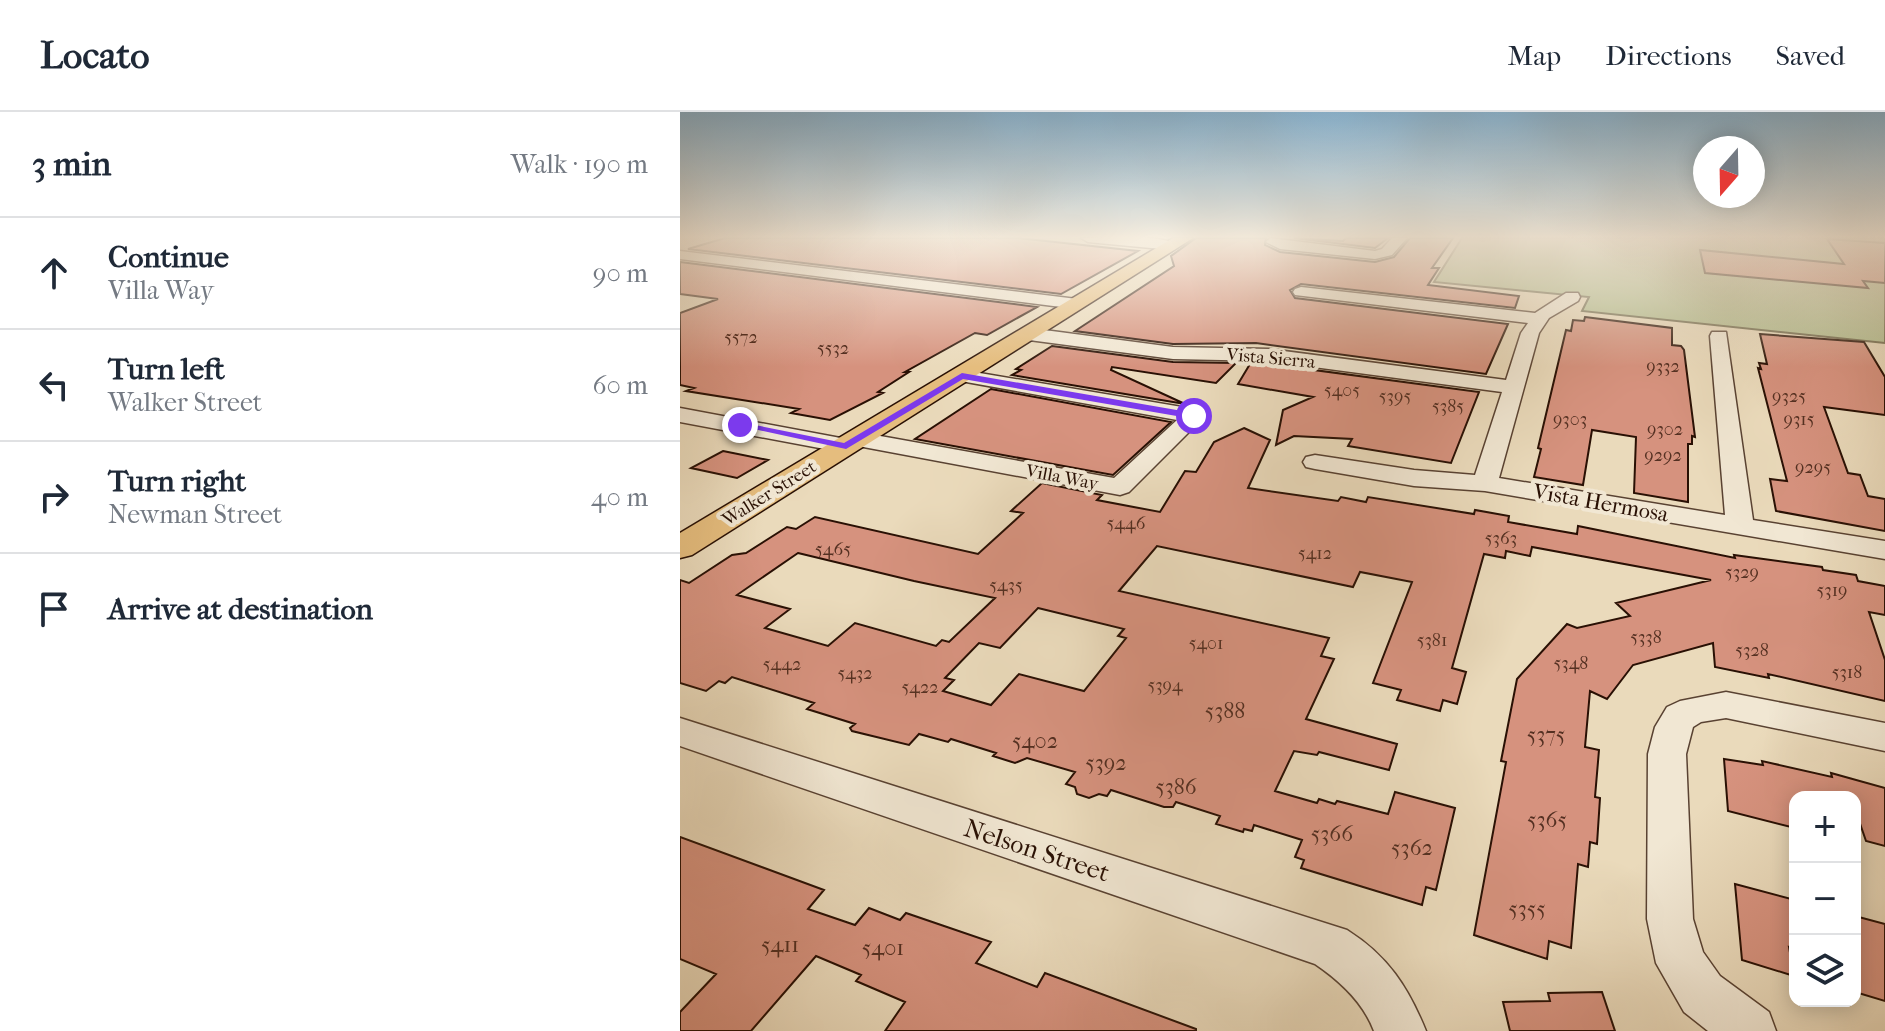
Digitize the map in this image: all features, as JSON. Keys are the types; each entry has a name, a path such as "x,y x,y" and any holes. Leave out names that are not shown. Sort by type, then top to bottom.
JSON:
{"main road":[{"name":"Walker Street","path":"680,548 1115,281"}],"street":[{"path":"890,281 1077,304"},
{"path":"1301,292 1538,319"},
{"path":"1485,483 1530,333 1538,319 1572,297"},
{"name":"Vista Sierra","path":"1029,334 1173,353 1269,355 1513,387"},
{"path":"1719,336 1740,526"},
{"name":"Villa Way","path":"852,442 1120,487 1194,416 962,376"},
{"path":"680,415 852,442"},
{"name":"Vista Hermosa","path":"1315,462 1414,478 1485,483 1885,550"},
{"path":"1750,1031 1734,1022 1702,994 1681,963 1670,919 1669,738 1680,717 1693,710 1726,705 1885,737"},
{"name":"Nelson Street","path":"680,732 1330,946 1350,958 1391,1011"}],"green space":[{"path":"1885,281 1885,343 1582,311 1589,297 1434,282"}],"building":[{"path":"680,281 830,281 1037,307 987,335 975,333 905,372 909,372 878,392 883,393 830,420 791,413 799,409 686,391 694,388 680,385 680,313 718,299 680,294"},
{"path":"952,281 1084,281 1061,294"},
{"path":"1151,281 1431,281 1428,285 1519,296 1515,308 1301,284 1290,290 1295,298 1508,324 1486,374 1256,343 1173,344 1075,331"},
{"path":"1791,281 1885,281 1863,281 1868,288"},
{"path":"1585,317 1672,328 1672,345 1681,346 1684,350 1695,437 1692,436 1692,444 1688,444 1688,502 1634,493 1636,437 1592,430 1583,485 1534,477 1566,330 1571,331 1573,320 1584,321"},
{"path":"1760,334 1864,342 1885,377 1885,415 1824,407 1848,473 1860,475 1868,496 1885,499 1885,531 1776,511 1770,479 1787,481 1758,368 1761,369 1759,363 1767,364"},
{"path":"1052,346 1173,362 1236,363 1216,383 1112,367 1111,370 1185,404 1012,375 1021,370 1016,369"},
{"path":"1250,364 1479,392 1451,463 1348,446 1352,439 1294,436 1276,445 1283,410 1313,397 1238,384"},
{"path":"991,389 1171,422 1113,475 915,439"},
{"path":"1244,428 1270,440 1248,488 1338,501 1341,497 1366,502 1368,497 1474,514 1475,510 1509,516 1508,522 1577,534 1578,526 1735,558 1734,555 1822,567 1823,570 1856,575 1858,581 1885,586 1885,615 1869,612 1885,660 1885,701 1768,674 1769,678 1715,667 1713,643 1633,665 1607,699 1590,691 1585,747 1599,750 1595,797 1600,798 1597,844 1590,842 1588,867 1578,864 1571,948 1549,941 1547,959 1474,935 1506,762 1501,761 1517,679 1567,624 1577,628 1630,616 1616,603 1711,580 1532,547 1530,556 1506,551 1505,558 1484,554 1452,668 1466,672 1457,704 1443,700 1440,711 1397,700 1401,690 1373,683 1412,582 1360,572 1353,587 1157,546 1119,591 1329,638 1321,656 1334,659 1306,719 1397,744 1389,770 1319,752 1317,755 1294,751 1275,791 1317,803 1319,799 1335,804 1337,801 1388,814 1395,792 1455,808 1436,890 1426,887 1422,905 1301,868 1304,860 1295,857 1302,840 1254,825 1252,831 1244,829 1243,832 1216,824 1220,816 1176,802 1173,807 1164,807 1111,790 1107,796 1099,794 1089,798 1077,794 1075,787 1066,784 1075,772 1027,758 1015,763 993,756 996,753 951,739 948,742 919,734 909,745 852,731 850,728 855,724 807,709 814,703 732,677 725,683 719,681 706,691 680,683 680,580 689,583 732,555 746,553 787,527 796,529 815,517 978,554 1023,513 1011,511 1042,483 1102,495 1097,500 1160,512 1185,471 1196,472 1214,442","holes":["798,553 914,581 995,598 949,642 942,640 936,646 855,623 828,646 765,628 790,609 737,595","1038,608 1124,629 1118,636 1126,638 1084,691 1019,674 991,705 943,691 954,680 945,678 979,643 1000,648"]},
{"path":"723,451 768,460 737,478 691,468"},
{"path":"1724,759 1763,765 1762,761 1832,777 1831,773 1885,788 1885,846 1866,841 1861,826 1861,791 1789,791 1789,826 1728,811"},
{"path":"680,837 824,890 808,909 855,925 869,908 900,920 906,913 991,942 976,963 1037,987 1045,973 1196,1031 885,1031 905,1002 856,981 861,975 816,956 751,1031 680,1031 680,1012 716,974 680,959"},
{"path":"1735,884 1789,898 1789,974 1742,960"},
{"path":"1861,918 1885,924 1885,1001 1861,994"},
{"path":"1602,992 1615,1031 1510,1031 1503,1002 1550,1001 1548,993"}],"route":[{"path":"740,425 846,446 962,376 1194,416"}]}
